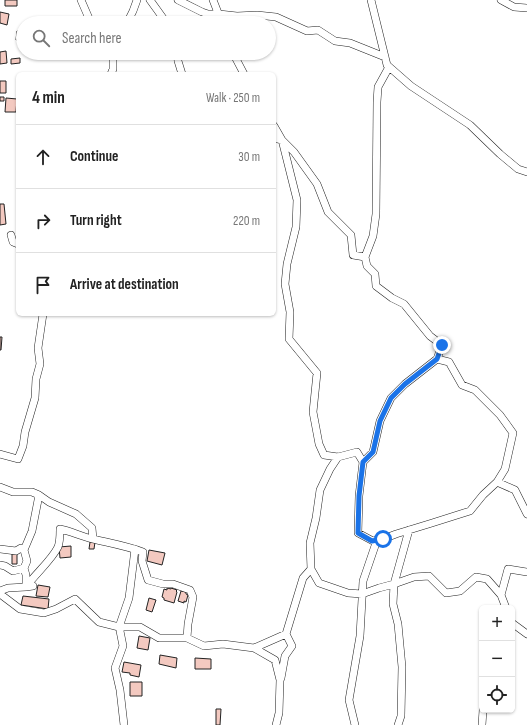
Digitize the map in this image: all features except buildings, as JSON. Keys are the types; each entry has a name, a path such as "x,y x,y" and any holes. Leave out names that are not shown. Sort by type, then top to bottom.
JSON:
{"street":[{"path":"81,0 88,16"},
{"path":"130,16 137,0"},
{"path":"178,0 208,14 266,16"},
{"path":"213,0 219,14"},
{"path":"371,0 387,65 411,86 470,125 518,169 527,172"},
{"path":"501,0 514,7 527,8"},
{"path":"153,2 162,16"},
{"path":"276,17 307,31 318,30 335,41 350,43 385,57"},
{"path":"112,60 113,69 112,72"},
{"path":"178,60 181,72"},
{"path":"237,60 243,72"},
{"path":"363,462 373,452 380,421 391,398 405,384 437,359 442,345 430,336 404,304 392,298 376,286 375,274 367,266 364,257 373,236 376,214 378,87 389,67"},
{"path":"276,130 282,140 294,152 317,184 328,212 351,235 353,255 364,257"},
{"path":"276,138 282,140"},
{"path":"282,140 297,200 296,227 287,264 285,284 290,312 289,339 317,373 313,412 319,444 324,455 338,457 357,452 363,462 359,496 358,533 372,541 383,539 470,511 483,495 497,482 504,469 513,433 500,415 475,390 462,385 454,368 449,362 437,359"},
{"path":"11,235 13,242 16,243"},
{"path":"0,454 18,459 23,446 25,432 35,398 36,379 40,364 38,348 43,316"},
{"path":"338,457 330,469 320,490 316,518 310,543 311,569 319,583 348,593 362,594 414,577 429,576 446,593 460,591 476,577 487,579 501,595 505,605"},
{"path":"497,482 515,490 527,514"},
{"path":"0,487 13,492 32,492 49,502 76,514 92,528 93,539"},
{"path":"30,586 24,568 27,561 24,550 32,531 39,495"},
{"path":"187,638 193,597 190,590 173,584 163,584 148,580 142,561 143,552 130,547 93,539 69,531 60,529 58,547 30,586 8,588 0,592 20,609 44,613 56,609 74,599 99,622 118,627 140,627 159,638 187,638 204,646 223,644 254,648 275,660 280,680"},
{"path":"398,725 401,716 402,667 398,624 393,604 394,584 408,530"},
{"path":"355,725 349,700 360,636 363,581 377,540"},
{"path":"0,549 16,551 21,548 24,550"},
{"path":"124,725 116,668 123,646 118,627 129,598 135,549"},
{"path":"0,565 13,571 24,568"},
{"path":"276,725 279,713 280,680 285,656 292,646 286,634 304,578 311,569"},
{"path":"501,595 508,569 527,572"},
{"path":"515,625 527,634"},
{"path":"254,648 286,634"},
{"path":"482,725 483,713"}],"route":[{"path":"383,539 372,541 358,533 359,496 363,462 373,452 380,421 391,398 405,384 437,359 442,345"}]}
